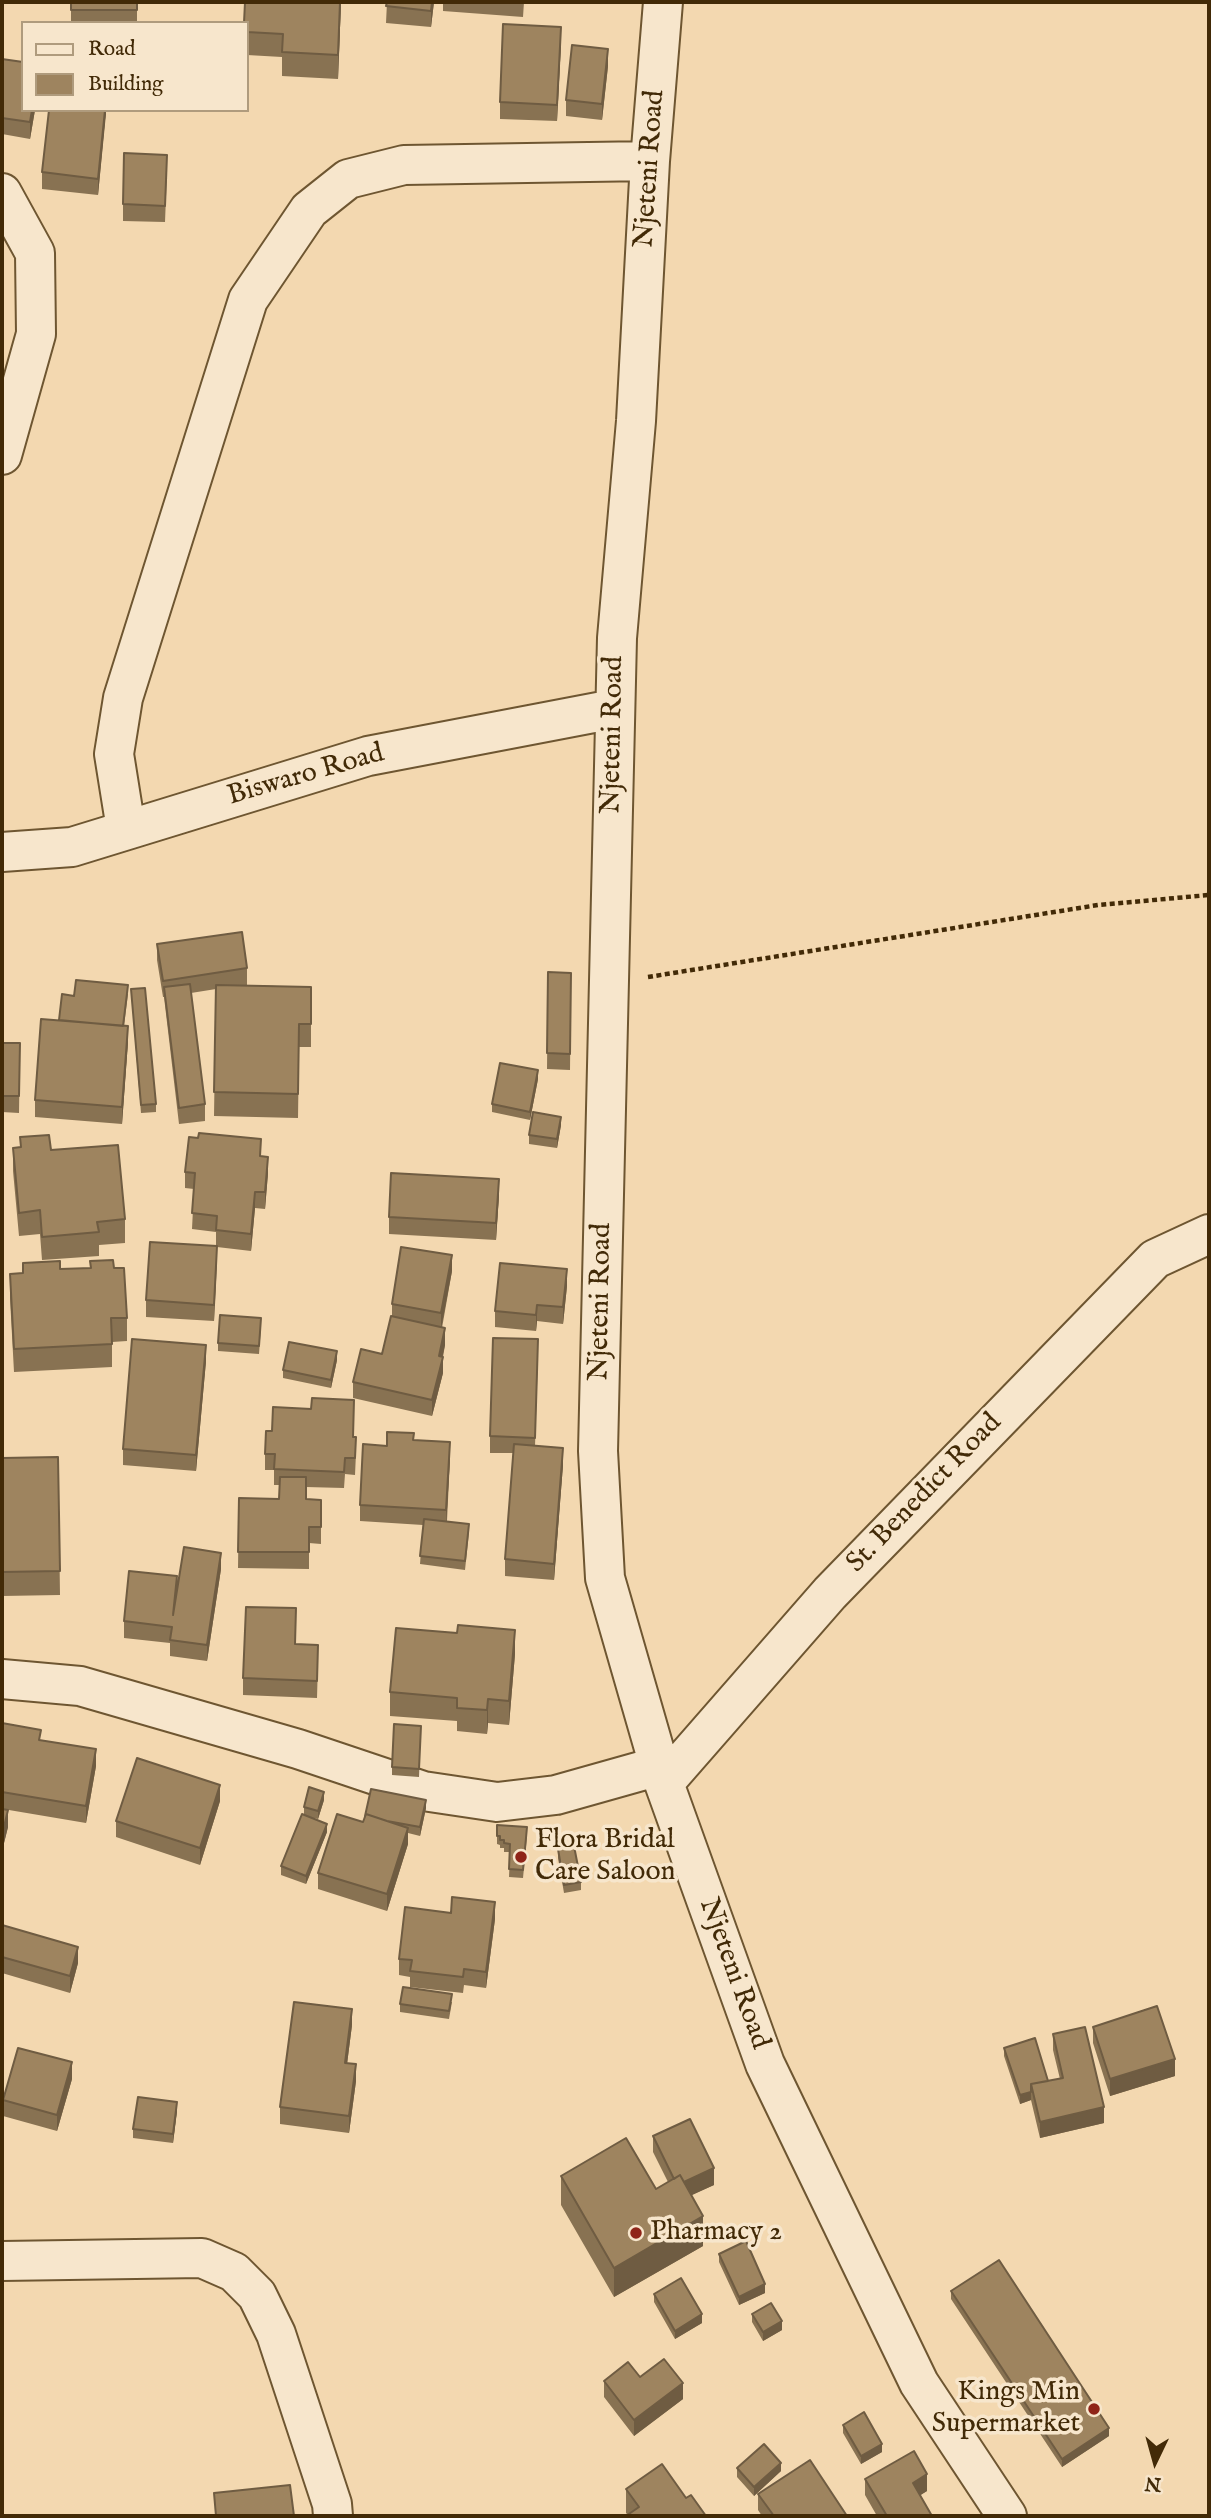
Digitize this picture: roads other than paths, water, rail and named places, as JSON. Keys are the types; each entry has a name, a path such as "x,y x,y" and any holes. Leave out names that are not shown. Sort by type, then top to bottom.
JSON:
{"street":[{"name":"Njeteni Road","path":"663,2 614,709 598,1451 605,1578 662,1774 765,2064 919,2383 1007,2516"},
{"path":"126,829 114,754 122,698 248,300 309,210 348,179 404,165 650,161"},
{"path":"2,193 35,253 36,334 2,455"},
{"name":"Biswaro Road","path":"2,852 72,847 368,755 614,709"},
{"name":"St. Benedict Road","path":"662,1774 830,1593 1155,1259 1209,1234"},
{"path":"2,1679 80,1686 298,1749 423,1791 497,1801 556,1795 662,1774"},
{"path":"2,2261 202,2258 234,2272 257,2295 276,2334 332,2504 333,2516"}],"place":[{"name":"Flora Bridal Care Saloon","path":"521,1857"},
{"name":"Pharmacy 2","path":"636,2233"},
{"name":"Kings Min Supermarket","path":"1094,2409"}]}
